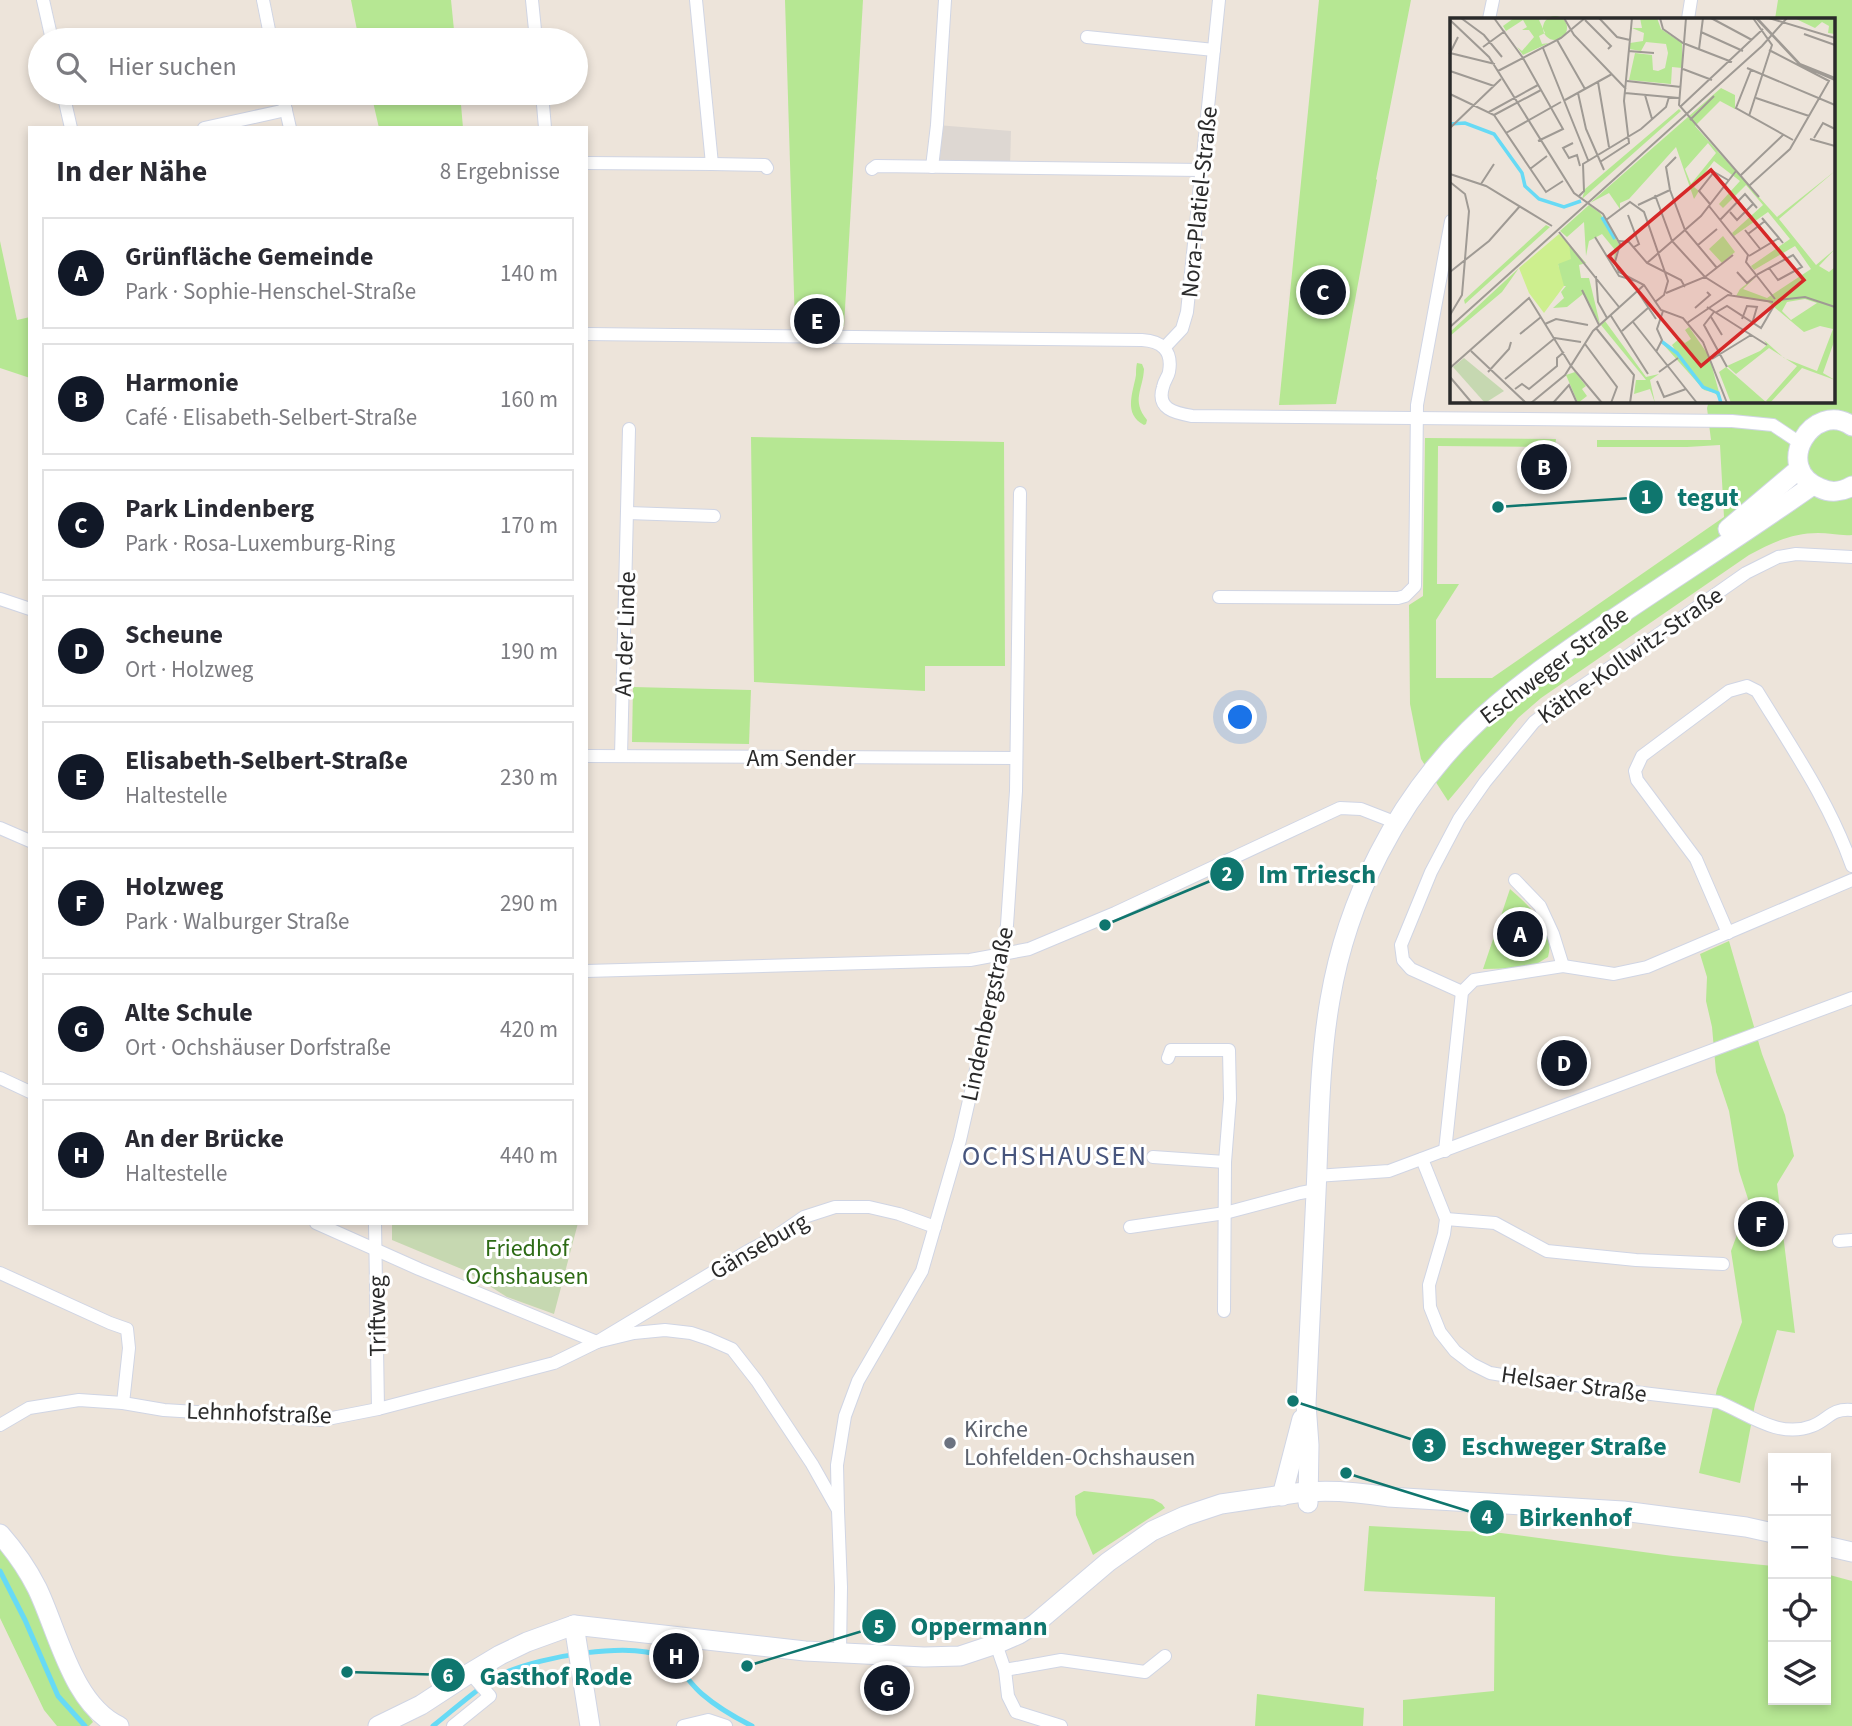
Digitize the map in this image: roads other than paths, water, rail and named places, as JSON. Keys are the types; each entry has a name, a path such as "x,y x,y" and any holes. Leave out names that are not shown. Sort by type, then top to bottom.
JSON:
{"main road":[{"path":"1849,418 1818,424 1809,430 1800,443 1799,469 1814,485 1833,491 1852,486"},
{"name":"Eschweger Straße","path":"1640,601 1799,469"},
{"name":"Eschweger Straße","path":"1309,1498 1306,1404 1326,1029 1336,969 1360,895 1418,788 1483,717 1550,663 1814,485"},
{"name":"Eschweger Straße","path":"1282,1496 1306,1404"},
{"path":"379,1726 421,1705 478,1682 527,1642 576,1634 839,1653 960,1656 996,1644 1035,1624 1108,1562 1152,1531 1221,1504 1282,1496 1309,1498 1365,1493 1388,1497 1623,1511 1768,1532"},
{"path":"0,1534 24,1563 80,1687 93,1707 119,1726"},
{"path":"1831,1547 1852,1552"},
{"path":"576,1634 590,1726"}],"street":[{"path":"43,0 49,28"},
{"path":"263,0 269,28"},
{"path":"532,0 535,28"},
{"path":"696,0 712,164"},
{"path":"932,167 945,0"},
{"name":"Nora-Platiel-Straße","path":"1165,347 1182,329 1187,312 1219,0"},
{"path":"1489,18 1493,0"},
{"path":"1688,18 1691,0"},
{"path":"1087,37 1214,50"},
{"path":"66,105 71,126"},
{"path":"285,105 290,126"},
{"path":"543,105 545,126"},
{"path":"213,126 286,110"},
{"path":"588,163 765,165 767,168"},
{"path":"872,169 876,166 1202,170"},
{"path":"1219,597 1398,598 1405,597 1415,586 1417,405 1449,251"},
{"path":"588,334 1157,341 1165,347 1169,358 1169,373 1161,397 1165,407 1175,413 1192,416 1732,421 1773,425 1800,443"},
{"name":"An der Linde","path":"621,756 629,429"},
{"name":"Lindenbergstraße","path":"839,1653 841,1587 837,1465 845,1416 858,1381 922,1271 960,1140 1007,925 1016,791 1020,493"},
{"path":"628,513 713,516"},
{"name":"Käthe-Kollwitz-Straße","path":"1462,992 1410,969 1403,960 1401,945 1431,872 1459,818 1534,722 1746,573 1778,557 1796,554 1852,557"},
{"path":"0,599 28,608"},
{"path":"1728,933 1696,859 1637,780 1634,771 1642,756 1729,691 1747,686 1757,691 1818,789 1852,866"},
{"name":"Am Sender","path":"588,757 1016,758"},
{"path":"588,971 970,960 1002,956 1029,950 1115,913 1340,808 1361,809 1397,823"},
{"path":"0,828 28,840"},
{"path":"1515,880 1540,906 1553,934 1563,966"},
{"path":"1445,1151 1462,992 1474,980 1563,966 1614,974 1647,967 1852,880"},
{"path":"1130,1227 1225,1213 1300,1193 1316,1183 1389,1171 1852,998"},
{"path":"1168,1058 1171,1050 1229,1050 1224,1311"},
{"path":"0,1078 28,1091"},
{"path":"1153,1157 1225,1162"},
{"path":"1422,1159 1446,1219 1495,1223 1547,1251 1636,1260 1723,1264"},
{"name":"Gänseburg","path":"597,1342 775,1237 804,1217 835,1207 869,1207 900,1214 935,1227"},
{"name":"Helsaer Straße","path":"1446,1219 1429,1285 1430,1307 1440,1332 1455,1351 1490,1373 1718,1402 1737,1409 1761,1424 1795,1431 1815,1426 1830,1414 1852,1410"},
{"path":"320,1225 597,1342 634,1333 665,1330 691,1333 732,1349 757,1381 812,1464 838,1510"},
{"name":"Triftweg","path":"375,1225 378,1409"},
{"path":"0,1273 127,1329 130,1348 123,1404"},
{"name":"Lehnhofstraße","path":"0,1425 29,1408 79,1400 164,1410 322,1420 378,1409 554,1363 597,1342"},
{"path":"996,1644 1005,1670 1008,1696 1016,1712 1060,1726"},
{"path":"1005,1670 1061,1660 1145,1672 1166,1656"},
{"path":"453,1726 490,1696 478,1682"},
{"path":"683,1726 708,1720 726,1726"}],"waterway":[{"path":"0,1571 58,1696 85,1726"},
{"path":"433,1726 497,1677 522,1666 562,1656 629,1650 664,1657 708,1699 752,1726"}],"place":[{"name":"Park Lindenberg","path":"1323,292"},
{"name":"Elisabeth-Selbert-Straße","path":"817,321"},
{"name":"Harmonie","path":"1544,467"},
{"name":"tegut","path":"1498,507"},
{"name":"Im Triesch","path":"1105,925"},
{"name":"Grünfläche Gemeinde","path":"1520,934"},
{"name":"Scheune","path":"1564,1063"},
{"name":"Holzweg","path":"1761,1224"},
{"name":"Eschweger Straße","path":"1293,1401"},
{"name":"Kirche Lohfelden-Ochshausen","path":"950,1443"},
{"name":"Birkenhof","path":"1346,1473"},
{"name":"An der Brücke","path":"676,1656"},
{"name":"Oppermann","path":"747,1666"},
{"name":"Gasthof Rode","path":"347,1672"},
{"name":"Alte Schule","path":"887,1688"}],"district":[{"name":"OCHSHAUSEN","path":"1055,1155"}],"park label":[{"name":"Friedhof Ochshausen","path":"527,1262"}]}
